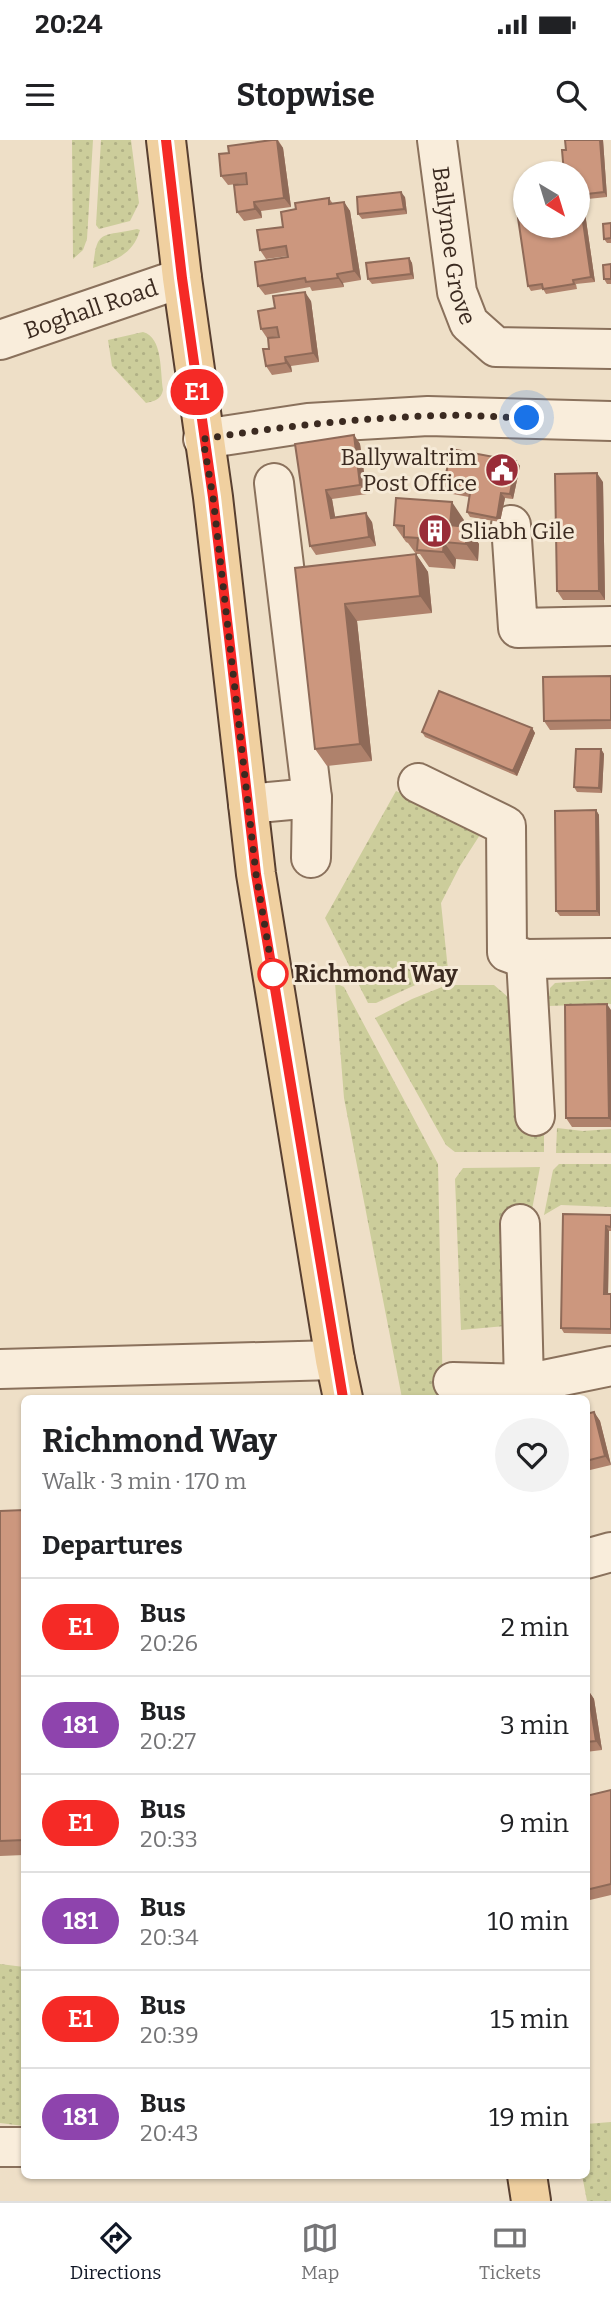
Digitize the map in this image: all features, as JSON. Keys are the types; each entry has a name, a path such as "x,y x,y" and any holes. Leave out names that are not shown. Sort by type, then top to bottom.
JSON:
{"main road":[{"path":"166,140 203,439 213,497 256,874 335,1360 343,1395"},
{"path":"528,2179 531,2201"}],"street":[{"name":"Ballynoe Grove","path":"437,140 457,292 469,323 496,347 611,349"},
{"name":"Boghall Road","path":"0,340 182,278"},
{"path":"203,439 308,423 428,416 611,421"},
{"path":"274,483 312,798 311,858"},
{"path":"512,525 518,628 611,626"},
{"path":"418,783 506,826 507,951 526,959 611,958"},
{"path":"248,804 312,798"},
{"path":"526,959 535,1116"},
{"path":"520,1224 524,1384"},
{"path":"0,1369 335,1360"},
{"path":"453,1382 524,1384 611,1366"},
{"path":"590,1558 611,1552"},
{"path":"0,2147 21,2147"}],"green space":[{"path":"72,140 93,140 87,239 83,250 73,259"},
{"path":"101,140 131,140 139,203 130,221 99,229 96,225"},
{"path":"140,230 137,238 128,251 93,268 96,247 103,237"},
{"path":"143,332 149,335 157,348 163,390 159,398 146,403 112,366 108,340"},
{"path":"396,791 485,827 441,903 448,970 376,1003 368,1003 325,918"},
{"path":"611,979 611,1004 548,1006 550,988 555,983"},
{"path":"335,983 344,987 438,1164 443,1395 401,1395 344,1098"},
{"path":"447,985 494,985 508,997 509,1010 517,1011 544,1125 544,1152 455,1152 446,1145 375,1018"},
{"path":"557,1128 583,1131 611,1129 611,1153 556,1153"},
{"path":"559,1164 611,1164 611,1207 561,1205 544,1215 553,1170"},
{"path":"540,1167 505,1326 461,1330 455,1179 463,1168"},
{"path":"0,1964 21,1967 21,2126 0,2123"},
{"path":"611,2122 611,2201 587,2201 583,2179 590,2179 590,2124"}],"building":[{"path":"277,140 284,198 254,202 255,209 237,212 234,185 247,184 246,173 221,176 219,154 229,153 228,146"},
{"path":"565,140 600,140 604,192 590,194 590,161 563,161 562,150 566,150"},
{"path":"401,192 404,209 358,214 357,197"},
{"path":"329,198 329,204 344,202 354,271 337,274 338,278 306,282 305,278 258,286 255,262 288,257 286,246 260,250 257,230 283,227 281,212 296,209 295,203"},
{"path":"611,223 611,238 604,239 603,224"},
{"path":"521,238 585,238 591,277 573,280 574,284 543,289 542,284 528,286"},
{"path":"409,258 411,274 368,279 366,263"},
{"path":"611,264 611,279 604,279 603,265"},
{"path":"305,292 313,353 285,357 286,363 266,366 263,349 269,349 268,338 279,337 277,327 261,329 258,311 275,308 273,296"},
{"path":"354,435 360,485 326,490 331,518 366,513 369,537 310,546 295,444"},
{"path":"451,449 516,461 510,494 501,493 497,518 467,512 470,493 443,489"},
{"path":"597,473 599,591 557,591 555,474"},
{"path":"396,498 452,502 450,525 467,527 466,544 444,542 443,552 417,550 418,538 404,537 404,526 394,525"},
{"path":"416,554 420,596 345,604 360,744 315,749 295,568"},
{"path":"611,676 611,720 544,721 543,677"},
{"path":"439,691 532,728 513,771 422,732"},
{"path":"576,749 601,749 599,788 574,787"},
{"path":"596,810 597,911 556,911 555,811"},
{"path":"607,1004 609,1118 566,1118 565,1005"},
{"path":"563,1214 611,1215 611,1227 606,1226 604,1294 611,1294 611,1329 561,1328"},
{"path":"594,1412 605,1456 590,1460 590,1413"},
{"path":"21,1510 21,1840 0,1841 0,1511"},
{"path":"590,1703 596,1741 590,1742"},
{"path":"611,1790 611,1884 590,1889 590,1795"}],"bus line":[{"name":"E1","path":"166,140 203,439 213,497 220,578 256,874 342,1395"}],"place":[{"name":"Ballywaltrim Post Office","path":"502,470"},
{"name":"Sliabh Gile","path":"435,531"},
{"name":"Richmond Way","path":"273,974"}],"route":[{"path":"273,974 256,874 220,578 213,497 203,439 308,423 428,416 527,418"}]}
